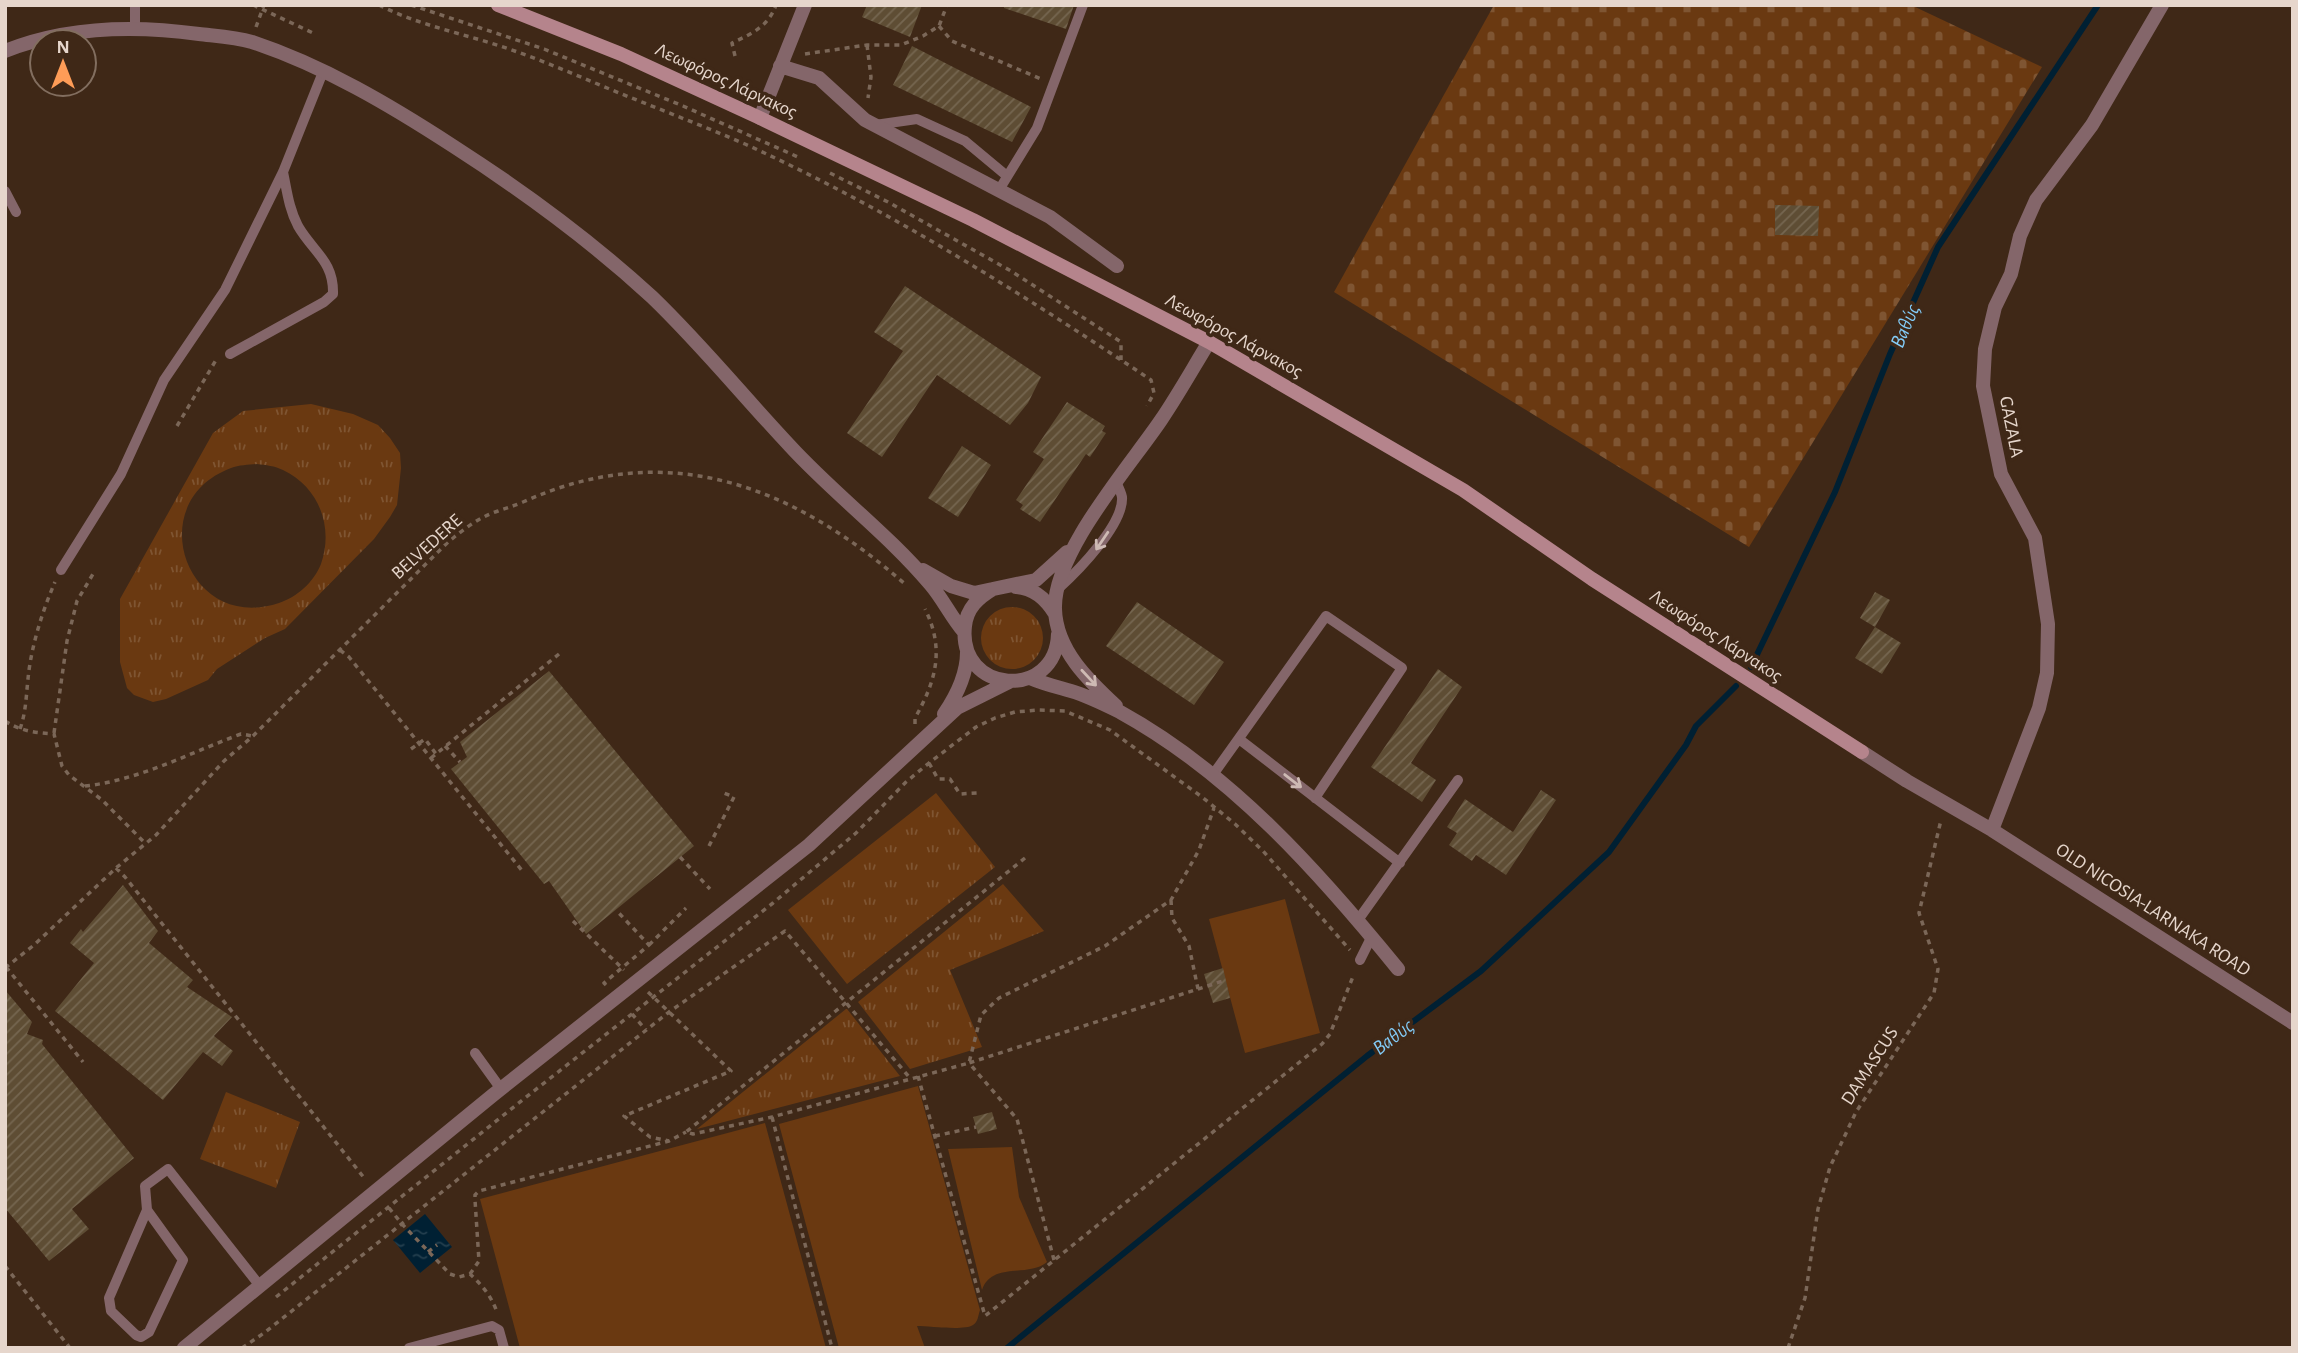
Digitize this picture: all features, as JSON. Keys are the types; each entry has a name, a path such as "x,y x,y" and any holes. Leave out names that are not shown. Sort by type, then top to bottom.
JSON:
{"main road":[{"name":"Λεωφόρος Λάρνακος","path":"498,5 621,54 760,118 973,220 1209,342 1463,490 1592,579 1862,752"}],"street":[{"path":"760,118 805,5"},
{"name":"GAZALA","path":"1992,830 2039,708 2047,673 2048,624 2035,538 2000,474 1983,386 1985,349 1995,307 2011,274 2020,236 2036,200 2092,125 2162,5"},
{"path":"5,51 56,36 135,28 251,42 323,72 423,127 583,237 653,299 696,341 797,453 910,562 943,600 964,632"},
{"path":"782,61 819,78 869,123 1050,217 1117,266"},
{"path":"922,733 957,708 1009,682 1030,678 1043,670 1052,658 1058,644 1058,589 1064,567 1081,535 1161,420 1209,342"},
{"path":"910,562 951,586 974,593 1036,580 1047,573 1081,535"},
{"path":"1008,586 1023,587 1037,593 1048,603 1069,654 1109,699 1212,776 1291,847 1359,920 1398,969"},
{"path":"184,1348 501,1089 779,870 841,817 955,697 965,671 966,619 981,596 993,590"},
{"path":"967,650 973,663 983,672 995,679 1009,682"},
{"path":"1030,678 1103,704 1131,718"},
{"name":"Λεωφόρος Λάρνακος","path":"1862,752 1945,803"},
{"path":"1945,803 1992,830"},
{"name":"OLD NICOSIA-LARNAKA ROAD","path":"1992,830 2293,1023"}],"lane":[{"path":"135,5 135,28"},
{"path":"999,190 1037,128 1083,5"},
{"path":"61,569 121,474 164,380 225,290 283,172 323,72"},
{"path":"869,123 917,119 965,141 1007,176"},
{"path":"230,354 324,302 333,294 331,270 299,228 292,212 283,172"},
{"path":"5,191 16,212"},
{"path":"1058,589 1090,557 1107,533 1121,505 1122,496 1116,482"},
{"path":"1212,776 1326,616 1402,668 1315,798"},
{"path":"1239,739 1400,863"},
{"path":"1359,920 1458,780"},
{"path":"1360,960 1371,936"},
{"path":"475,1054 501,1089"},
{"path":"147,1210 183,1260 149,1332 141,1337 136,1335 111,1311 108,1302 147,1210 145,1186 168,1169 260,1286"},
{"path":"409,1348 492,1326 497,1327 504,1348"}],"path":[{"path":"253,5 313,33"},
{"path":"379,5 431,26 509,49 745,145 942,247 1151,380 1154,393 1147,406"},
{"path":"411,5 544,49 802,159"},
{"path":"735,56 732,43 760,29 772,16 776,5"},
{"path":"782,61 867,45 901,45 939,26 947,5"},
{"path":"939,26 952,41 1053,85"},
{"path":"867,45 871,77 869,123"},
{"path":"825,170 1011,271 1121,342 1121,360"},
{"name":"BELVEDERE","path":"6,968 34,946 144,842 156,835 224,761 253,736 448,542 472,523 498,510 509,509 537,496 601,477 655,472 700,474 761,492 811,515 910,588"},
{"path":"20,729 28,678 45,605 61,569"},
{"path":"93,574 78,601 67,641 54,734 62,766 144,842"},
{"path":"922,733 915,718 933,681 937,657 934,634 925,608"},
{"path":"340,650 349,657 524,873"},
{"path":"431,758 559,654"},
{"path":"271,1301 783,896 856,833 906,782 962,736 995,718 1015,712 1065,711 1110,730 1214,807 1263,851 1360,960 1330,1034 1322,1044 985,1316 919,1076"},
{"path":"5,721 20,729 54,734"},
{"path":"83,786 134,777 241,734 253,736"},
{"path":"411,749 425,739 436,754"},
{"path":"445,746 460,762"},
{"path":"929,763 938,779 950,779 960,794 977,793"},
{"path":"709,846 734,797 721,792"},
{"name":"DAMASCUS","path":"1788,1348 1805,1298 1818,1209 1830,1167 1856,1112 1934,993 1938,970 1919,913 1945,803"},
{"path":"969,1063 981,1015 999,998 1105,946 1171,900 1199,850 1214,807"},
{"path":"680,857 710,889"},
{"path":"389,1208 450,1274 459,1278 470,1274 479,1261 475,1200 479,1191 669,1141 686,1132 1026,858"},
{"path":"116,868 375,1191"},
{"path":"1171,900 1172,918 1189,946 1198,989"},
{"path":"604,983 649,945 686,908"},
{"path":"616,910 649,945"},
{"path":"573,921 633,978"},
{"path":"242,1348 669,1012 785,931 910,1078"},
{"path":"6,968 83,1062"},
{"path":"686,1132 693,1134 772,1117 969,1063 1226,980"},
{"path":"643,987 731,1071 624,1116 654,1140 669,1141"},
{"path":"969,1063 1017,1119 1054,1260"},
{"path":"772,1117 832,1348"},
{"path":"935,1136 976,1126"},
{"path":"429,1252 437,1245"},
{"path":"5,1266 7,1273 70,1348"},
{"path":"470,1274 490,1295 497,1312 497,1327"}],"green space":[{"path":"1494,5 1911,5 2042,67 1749,547 1334,292"},
{"path":"311,404 353,414 378,425 400,453 397,505 374,539 285,629 265,638 217,669 208,680 153,702 134,695 127,688 120,662 120,599 213,433 243,411","holes":["257,464 280,469 296,477 306,487 320,510 326,536 325,550 318,571 298,593 279,603 247,607 220,600 199,583 186,560 182,534 187,508 203,485 231,468"]},
{"path":"1012,607 1024,609 1034,616 1041,626 1041,650 1034,660 1024,667 1012,669 1000,667 990,660 983,650 981,638 983,626 990,616 1000,609"},
{"path":"936,793 995,867 847,984 788,910"},
{"path":"1003,884 1044,931 950,970 982,1047 910,1069 858,1002"},
{"path":"1285,899 1320,1033 1245,1053 1209,919"},
{"path":"846,1009 900,1076 697,1129"},
{"path":"918,1086 980,1310 978,1319 973,1325 962,1328 917,1326 925,1348 839,1348 779,1124"},
{"path":"226,1092 300,1122 276,1188 200,1159"},
{"path":"765,1123 826,1348 520,1348 480,1199"},
{"path":"1012,1147 1019,1197 1047,1262 1039,1267 994,1276 982,1290 948,1149"}],"water":[{"path":"425,1214 452,1247 420,1273 393,1240"}],"building":[{"path":"867,5 922,5 910,37 862,17"},
{"path":"1004,5 1074,5 1066,29 1004,8"},
{"path":"912,46 1031,107 1012,142 893,85"},
{"path":"1775,205 1819,206 1818,236 1775,235"},
{"path":"905,286 1041,377 1028,403 1010,425 937,375 882,457 847,433 903,351 874,332"},
{"path":"1067,402 1105,426 1102,431 1106,433 1090,457 1086,454 1040,522 1020,509 1023,505 1016,500 1044,459 1033,452"},
{"path":"962,446 991,465 958,517 928,498"},
{"path":"1875,592 1890,600 1875,627 1860,618"},
{"path":"1137,602 1224,662 1194,705 1106,646"},
{"path":"1875,627 1901,643 1882,674 1855,658"},
{"path":"1438,669 1462,687 1411,763 1436,780 1422,802 1371,767"},
{"path":"549,671 694,846 586,934 549,881 544,884 451,769 467,757 460,742"},
{"path":"1541,790 1556,800 1506,875 1476,855 1472,861 1449,845 1457,833 1447,827 1465,799 1513,832"},
{"path":"123,885 158,931 149,943 193,980 187,987 232,1017 214,1036 233,1051 222,1066 203,1052 163,1100 55,1011 94,963 70,943 81,929 83,932"},
{"path":"1223,968 1230,998 1213,1003 1204,974"},
{"path":"5,990 32,1022 27,1034 43,1040 42,1044 134,1158 72,1209 89,1229 49,1261 5,1208"},
{"path":"992,1112 997,1129 978,1134 973,1117"}],"waterway":[{"name":"Βαθύς","path":"1751,667 1835,492 1890,354 1938,247 2098,5"},
{"name":"Βαθύς","path":"1007,1348 1367,1056 1481,971 1609,852 1686,745 1696,726 1736,686"}]}
